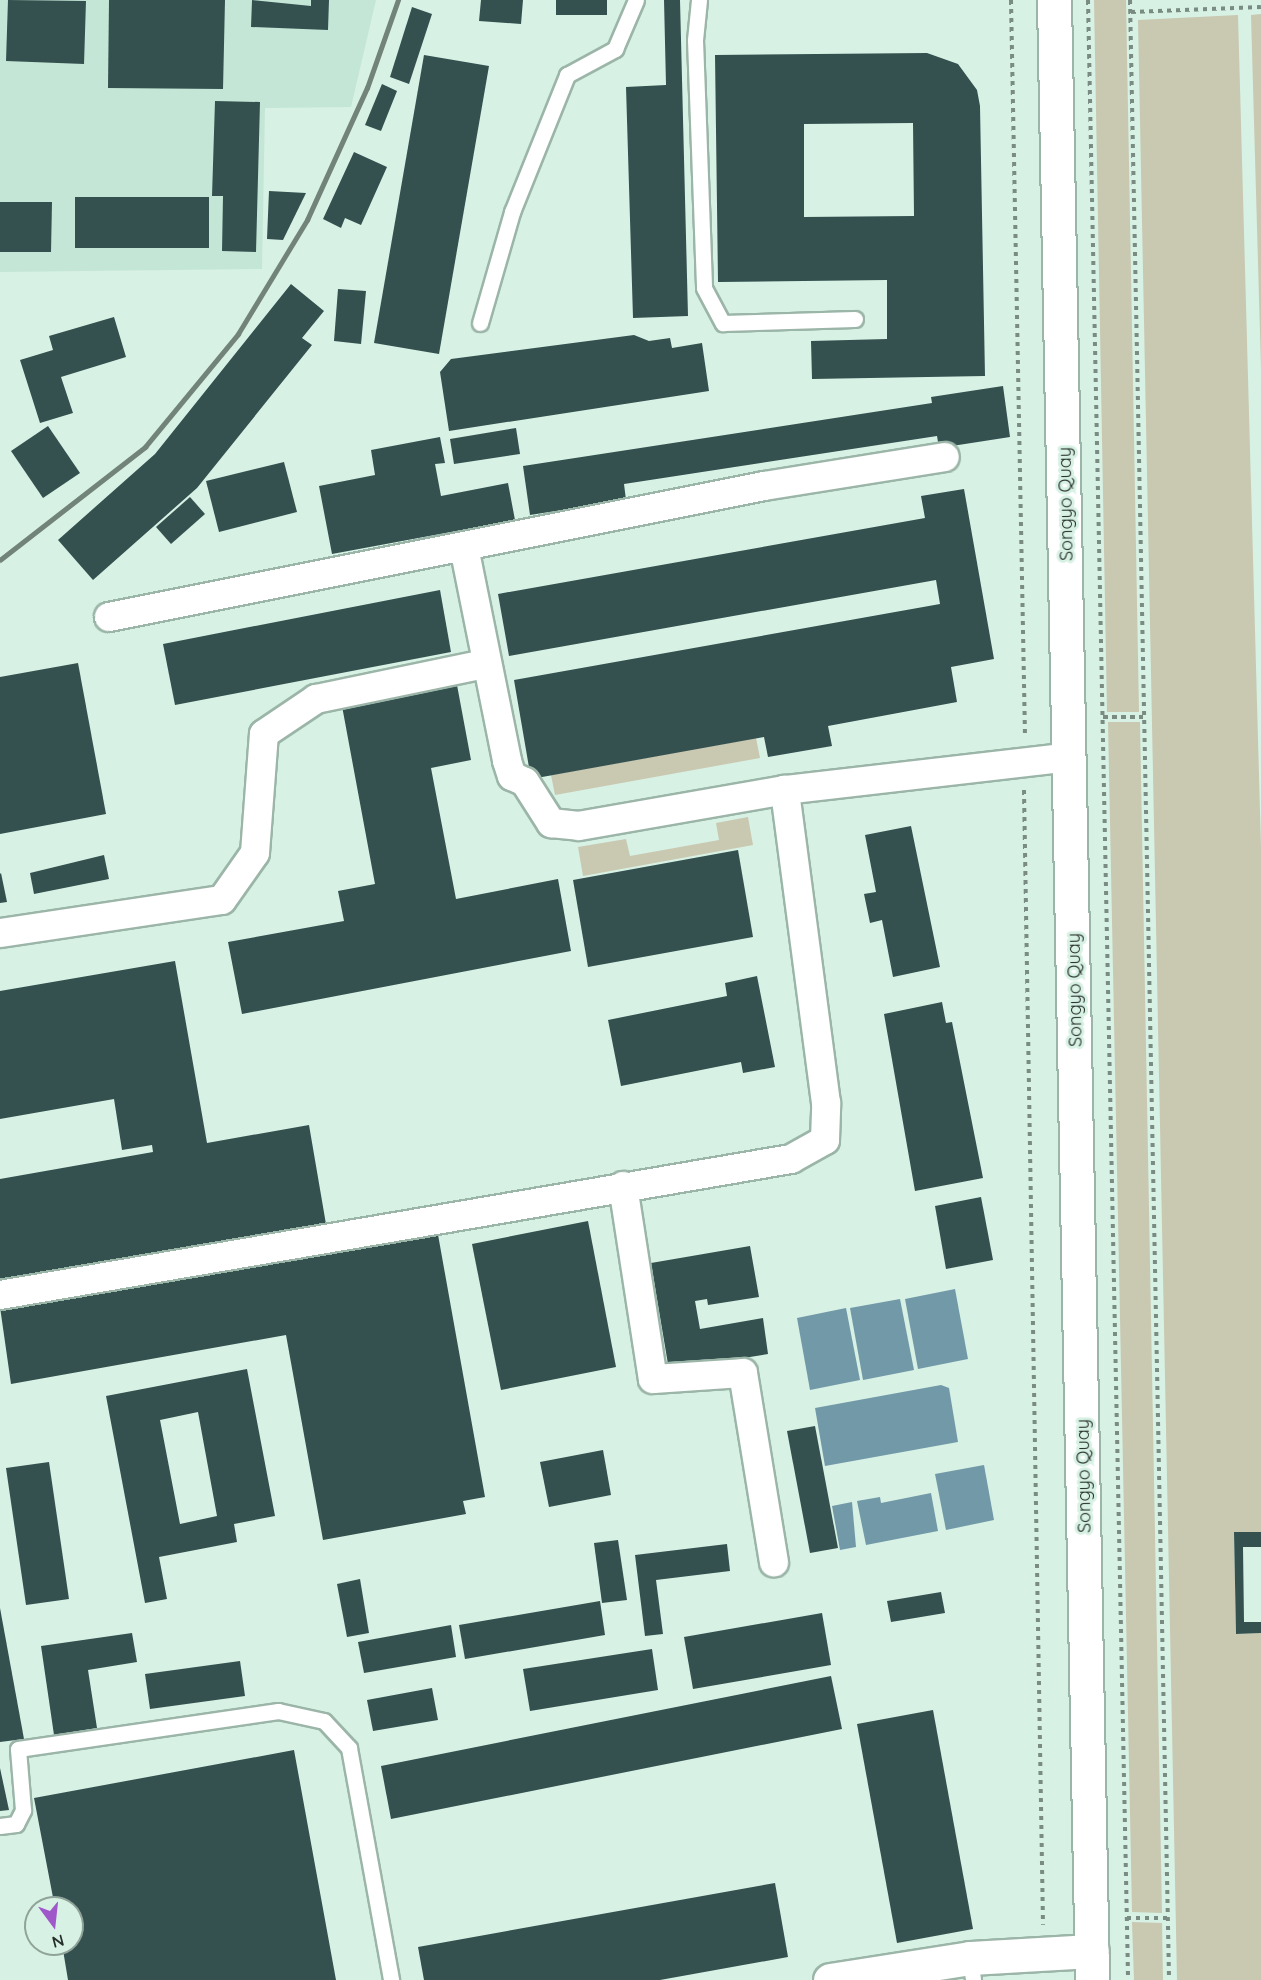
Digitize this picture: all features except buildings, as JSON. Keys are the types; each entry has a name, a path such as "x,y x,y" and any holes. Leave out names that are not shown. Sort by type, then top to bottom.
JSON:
{"main road":[{"name":"Songyo Quay","path":"1054,0 1071,757 1092,1966"},
{"path":"830,1980 972,1969 1044,1950 1092,1966"}],"street":[{"path":"109,617 764,486 945,458"},
{"path":"464,547 486,664 512,776 525,782 550,823 579,826 785,790 1026,760 1071,757"},
{"path":"0,933 222,900 255,853 264,734 316,699 486,664"},
{"path":"0,1296 623,1186 791,1159 825,1140 826,1103 785,790"},
{"path":"623,1186 653,1379 743,1373 774,1562"}],"lane":[{"path":"480,323 512,212 567,75 615,50 636,0"},
{"path":"699,0 695,40 704,288 723,324 855,319"},
{"path":"0,1826 16,1824 23,1810 18,1749 278,1711 324,1721 349,1748 391,1980"}],"path":[{"path":"1011,0 1026,760 1044,1950"},
{"path":"1088,0 1128,1980"},
{"path":"1131,0 1169,1980"},
{"path":"1131,12 1261,7"},
{"path":"1103,717 1145,717"},
{"path":"1127,1918 1168,1918"}],"shaded area":[{"path":"0,0 376,0 351,107 265,108 262,269 0,272"},
{"path":"1094,0 1126,0 1139,712 1107,712"},
{"path":"1261,14 1261,368 1251,15"},
{"path":"1238,15 1261,848 1261,1532 1234,1533 1236,1634 1261,1633 1261,1980 1177,1980 1138,20"},
{"path":"1108,722 1140,722 1162,1913 1132,1912"},
{"path":"756,738 760,758 555,795 551,775"},
{"path":"748,817 753,845 583,876 578,847 626,839 630,856 719,840 716,823"},
{"path":"1132,1922 1162,1923 1163,1980 1134,1980"}],"water":[{"path":"955,1289 968,1359 918,1369 905,1299"},
{"path":"900,1299 914,1370 863,1380 850,1308"},
{"path":"846,1308 860,1380 810,1390 797,1318"},
{"path":"941,1385 949,1388 958,1442 825,1466 815,1408"},
{"path":"984,1465 994,1520 946,1530 935,1474"},
{"path":"931,1493 938,1531 866,1545 857,1501 880,1497 881,1503"},
{"path":"852,1502 856,1547 840,1550 832,1506"}],"railway":[{"path":"0,560 145,447 238,334 307,220 367,88 398,0"}]}
